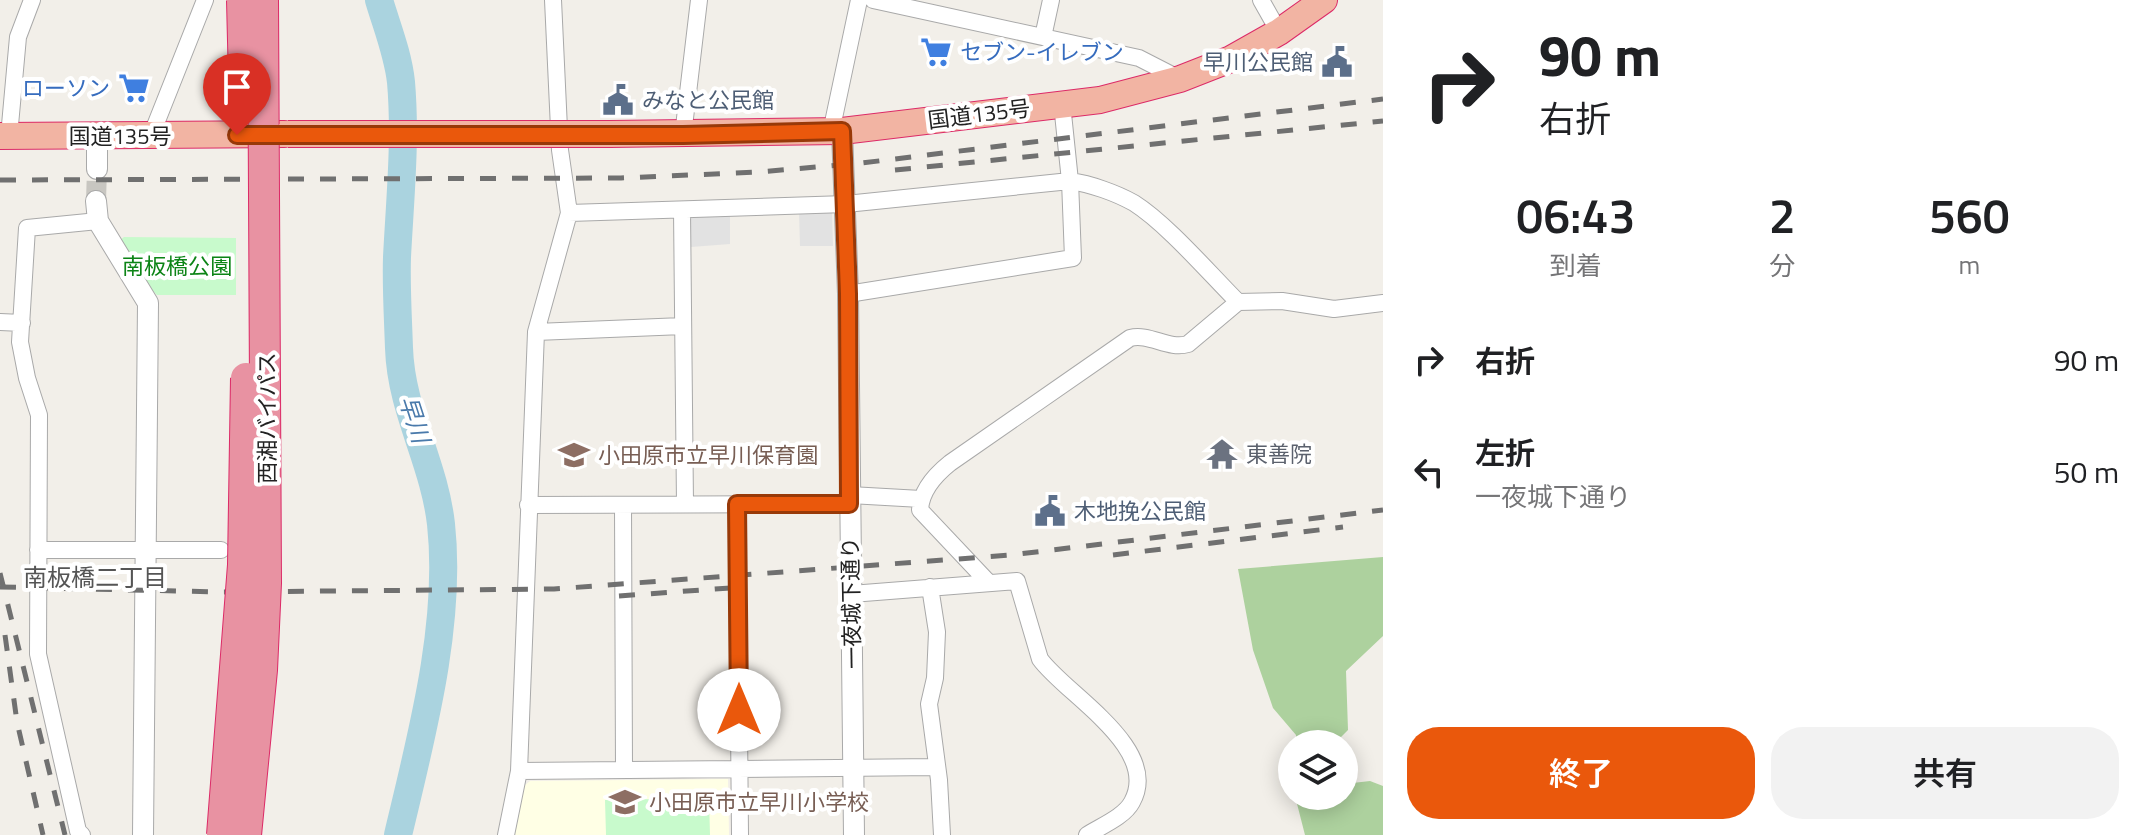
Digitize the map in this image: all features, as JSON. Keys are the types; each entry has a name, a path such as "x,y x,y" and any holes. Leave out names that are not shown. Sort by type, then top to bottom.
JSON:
{"highway":[{"name":"西湘バイパス","path":"222,835 243,565 246,459 242,0"},
{"name":"西湘バイパス","path":"246,835 262,670 266,583 263,0"},
{"name":"国道135号","path":"4,136 837,132 1100,100 1180,79 1231,59 1279,32 1324,0"}],"street":[{"path":"4,136 18,37 32,0"},
{"path":"151,136 205,0"},
{"path":"235,0 237,135"},
{"path":"506,835 519,771 536,332 569,213 560,150 553,0"},
{"path":"683,135 699,0"},
{"path":"837,132 859,0"},
{"path":"873,0 1139,58 1180,79"},
{"path":"1043,37 1051,0"},
{"path":"1261,0 1279,32"},
{"path":"848,294 1073,258 1070,181 1062,104"},
{"name":"一夜城下通り","path":"837,132 846,204 854,835"},
{"path":"97,135 97,169"},
{"path":"569,213 846,204 1070,181 1085,183 1134,204 1169,233 1238,302"},
{"path":"682,210 685,504"},
{"path":"82,835 78,831 38,654 39,415 20,342 27,228 97,211 148,303 143,835"},
{"path":"988,582 920,510 921,499 938,473 950,463 1130,338 1138,336 1179,347 1188,344 1238,302 1282,301 1334,309 1383,303"},
{"path":"0,322 22,323"},
{"path":"536,332 683,326"},
{"path":"528,505 921,499"},
{"path":"737,504 740,835"},
{"path":"623,505 624,770"},
{"path":"38,550 221,550"},
{"path":"851,594 1017,581 1040,659 1048,670 1093,708 1128,750 1134,766 1137,777 1132,801 1117,816 1087,835"},
{"path":"930,587 937,632 935,678 929,704 939,780 942,835"},
{"path":"519,771 936,767"}],"shaded area":[{"path":"832,211 833,246 800,246 799,212"},
{"path":"694,214 730,214 730,244 691,247 690,219"},
{"name":"小田原市立早川小学校","path":"728,779 729,835 514,835 525,785 530,781"}],"green space":[{"name":"南板橋公園","path":"124,237 236,238 236,295 157,295 146,284 119,241"},
{"path":"1383,557 1383,636 1346,671 1348,730 1292,730 1273,708 1253,650 1238,569"},
{"path":"1370,781 1383,786 1383,835 1305,835 1299,810 1358,810 1358,782"},
{"path":"709,798 710,835 606,835 605,800"}],"waterway":[{"name":"早川","path":"379,0 401,82 403,126 397,268 401,371 437,501 443,562 442,601 432,681 398,835"}],"tunnel":[{"path":"96,201 97,169"}],"railway":[{"path":"0,180 621,178 759,172 862,163 1383,99"},
{"path":"895,170 1383,121"},
{"path":"0,587 222,592 554,589 1011,555 1383,510"},
{"path":"1113,555 1343,527"},
{"path":"0,573 65,835"},
{"path":"619,596 743,587"},
{"path":"5,635 17,722 43,835"}],"place":[{"name":"セブン-イレブン","path":"936,52"},
{"name":"早川公民館","path":"1337,62"},
{"name":"ローソン","path":"134,88"},
{"name":"みなと公民館","path":"618,100"},
{"name":"東善院","path":"1222,454"},
{"name":"小田原市立早川保育園","path":"574,455"},
{"name":"木地挽公民館","path":"1050,511"},
{"name":"小田原市立早川小学校","path":"625,802"}],"district":[{"name":"南板橋二丁目","path":"95,577"}],"route":[{"path":"237,135 683,135 842,131 848,294 849,504 737,504 739,710"}]}
